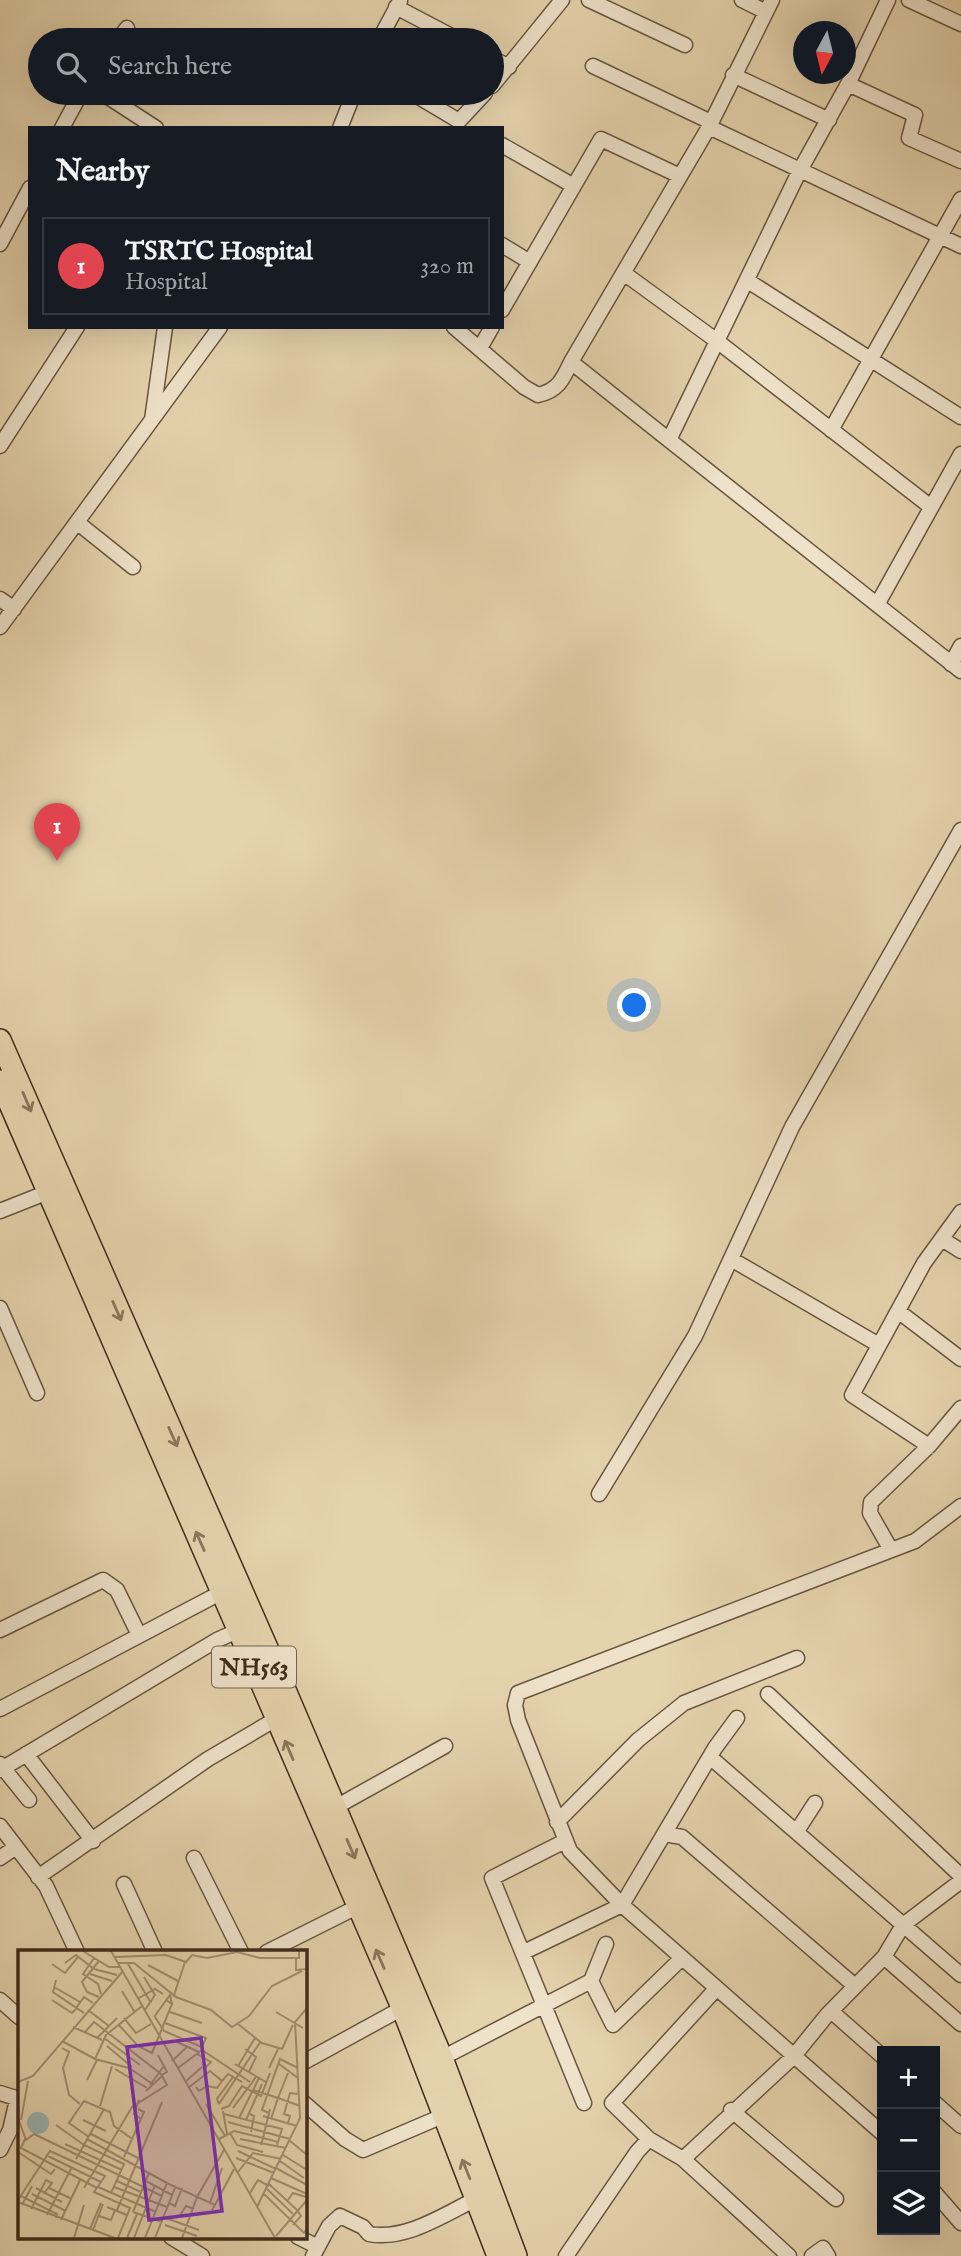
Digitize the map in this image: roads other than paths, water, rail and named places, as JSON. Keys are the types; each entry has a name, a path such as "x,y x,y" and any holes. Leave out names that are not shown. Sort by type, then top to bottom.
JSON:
{"highway":[{"name":"NH563","path":"0,1040 248,1626 334,1808 410,2004 445,2115 498,2256"},
{"name":"NH563","path":"0,1082 222,1592 248,1626 276,1719 357,1907 442,2058 516,2256"}],"street":[{"path":"504,73 562,0"},
{"path":"589,0 606,4 685,45"},
{"path":"456,329 538,396 549,393 560,384 710,125 769,6 742,0"},
{"path":"856,67 888,0"},
{"path":"909,0 961,24"},
{"path":"385,28 398,4 439,28"},
{"path":"504,64 509,67"},
{"path":"593,66 799,172 961,246"},
{"path":"733,75 829,120"},
{"path":"669,440 799,172 848,84 915,115 909,138 961,161"},
{"path":"63,126 74,105"},
{"path":"117,105 139,123"},
{"path":"341,126 349,105"},
{"path":"433,105 465,124 477,105"},
{"path":"504,307 601,139 680,176"},
{"path":"504,146 572,185"},
{"path":"0,244 28,192"},
{"path":"831,430 961,199"},
{"path":"504,246 530,262"},
{"path":"625,274 717,341 932,508"},
{"path":"748,281 961,417"},
{"path":"0,446 75,329"},
{"path":"152,422 165,329"},
{"path":"0,627 219,329"},
{"path":"480,348 491,329"},
{"path":"571,362 956,667 961,646"},
{"path":"878,603 961,454"},
{"path":"78,523 133,567"},
{"path":"0,599 14,609"},
{"path":"599,1494 695,1336 792,1127 961,830"},
{"path":"0,1211 48,1192"},
{"path":"929,1446 852,1395 924,1264 961,1212"},
{"path":"942,1239 961,1251"},
{"path":"731,1259 879,1345"},
{"path":"0,1308 37,1393"},
{"path":"898,1311 961,1359"},
{"path":"891,1550 870,1513 871,1502 929,1446 961,1408"},
{"path":"877,2129 622,1905 570,1851 518,1720 515,1705 518,1693 915,1541 961,1506"},
{"path":"0,1629 103,1580 117,1590 139,1635"},
{"path":"0,1709 222,1592"},
{"path":"29,1800 1,1767 248,1626"},
{"path":"557,1822 638,1740 684,1703 797,1658"},
{"path":"683,2158 731,2110 793,2057 831,2011 884,1957 903,1925 961,1878 768,1694"},
{"path":"524,1952 622,1905 710,1756 737,1718"},
{"path":"38,1877 208,1759 276,1719"},
{"path":"334,1808 445,1746"},
{"path":"26,1754 93,1841"},
{"path":"710,1756 961,1975"},
{"path":"797,1831 815,1804"},
{"path":"0,1826 52,1897 77,1950"},
{"path":"664,1834 682,1837 855,1986"},
{"path":"565,1841 492,1878 584,2103"},
{"path":"0,1858 16,1847"},
{"path":"194,1858 240,1950"},
{"path":"124,1884 155,1950"},
{"path":"269,1950 357,1907"},
{"path":"442,2058 591,1981 606,1944"},
{"path":"884,1957 961,2024"},
{"path":"591,1981 613,2025 682,1958"},
{"path":"716,1989 612,2103 649,2139 683,2158 789,2256"},
{"path":"0,2000 18,2016"},
{"path":"306,2061 410,2004"},
{"path":"831,2011 877,2052"},
{"path":"0,2093 18,2099 13,2139 0,2150"},
{"path":"306,2105 345,2139 363,2150 445,2115"},
{"path":"940,2107 961,2126"},
{"path":"731,2110 836,2199"},
{"path":"566,2256 637,2152 649,2139"},
{"path":"299,2238 315,2252 329,2226 340,2216 363,2227 369,2234 385,2237 411,2230 478,2197"},
{"path":"940,2199 961,2223"},
{"path":"173,2238 202,2256"},
{"path":"812,2256 823,2248 828,2256"}],"place":[{"name":"TSRTC Hospital","path":"57,861"}]}
